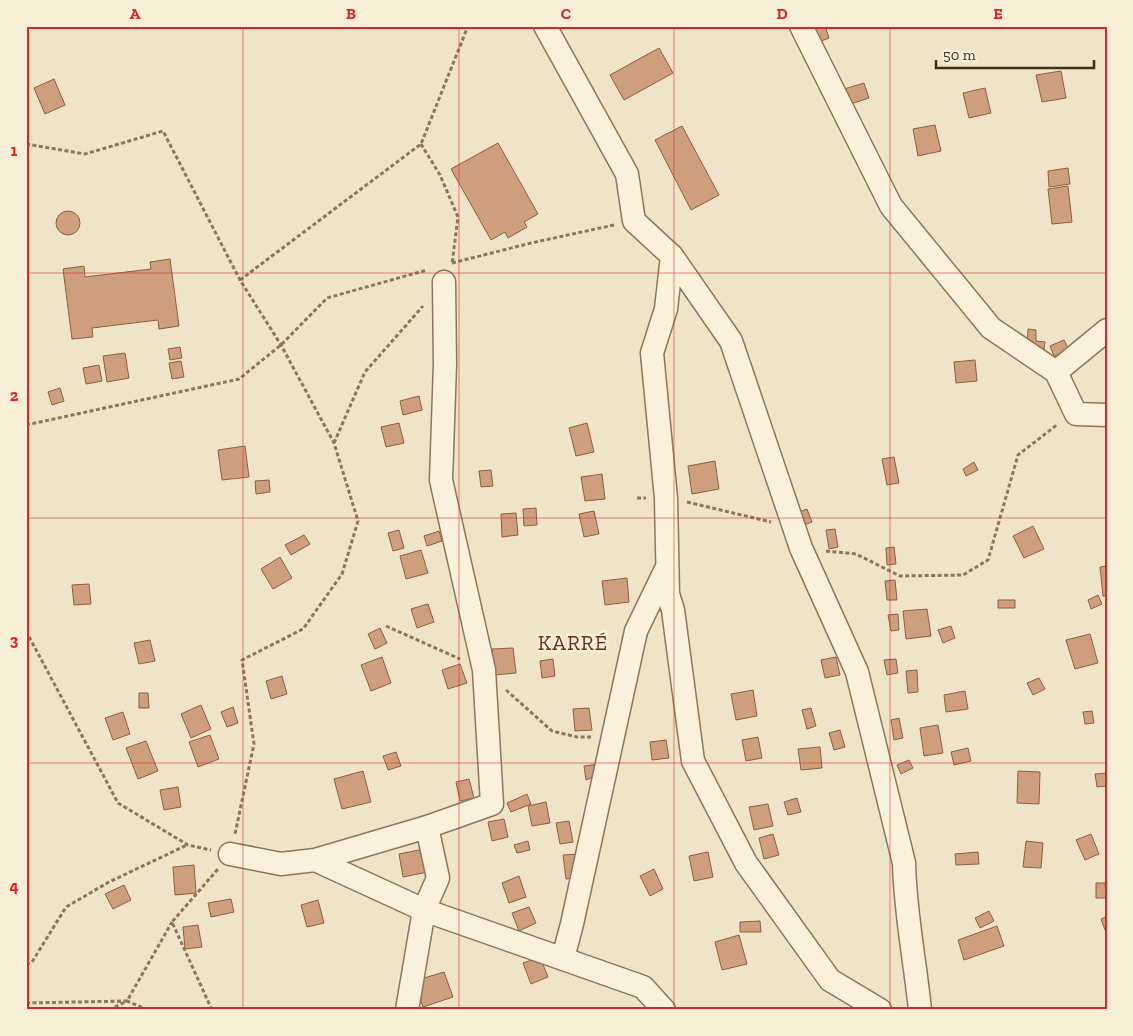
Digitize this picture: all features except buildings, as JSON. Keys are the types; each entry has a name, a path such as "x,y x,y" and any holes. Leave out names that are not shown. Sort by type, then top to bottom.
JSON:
{"street":[{"path":"546,26 627,174 634,221 672,256 731,341 800,548 858,672 904,863 904,896 916,964 920,1010"},
{"path":"801,26 890,206 991,328 1056,372 1076,414 1107,415"},
{"path":"672,256 666,309 652,353 666,498 668,594 673,610 693,761 746,863 830,980 880,1010"},
{"path":"230,854 282,864 315,860 427,827 492,804 484,670 441,480 445,364 444,270"},
{"path":"1056,372 1107,330"},
{"path":"563,958 636,631 667,568"},
{"path":"406,1010 424,910 438,878 427,827"},
{"path":"315,860 424,910 643,987 664,1010"}],"path":[{"path":"240,280 421,144 468,26"},
{"path":"26,144 85,154 163,131 240,280 281,345 334,443 358,521 342,574 302,629 242,660 254,744 230,854 172,922 127,1002 109,1010"},
{"path":"334,443 365,372 444,270 458,217 440,175 421,144"},
{"path":"26,425 239,378 281,345 327,298 444,270 530,243 634,221"},
{"path":"800,548 856,554 900,576 963,575 988,560 1018,455 1054,426 1076,414"},
{"path":"637,498 666,498 775,523"},
{"path":"26,631 118,803 188,845 230,854"},
{"path":"26,964 32,962 66,907 109,882 188,845"},
{"path":"172,922 212,1010"},
{"path":"26,1003 127,1002 148,1010"}],"district":[{"name":"KARRÉ","path":"573,642"}]}
